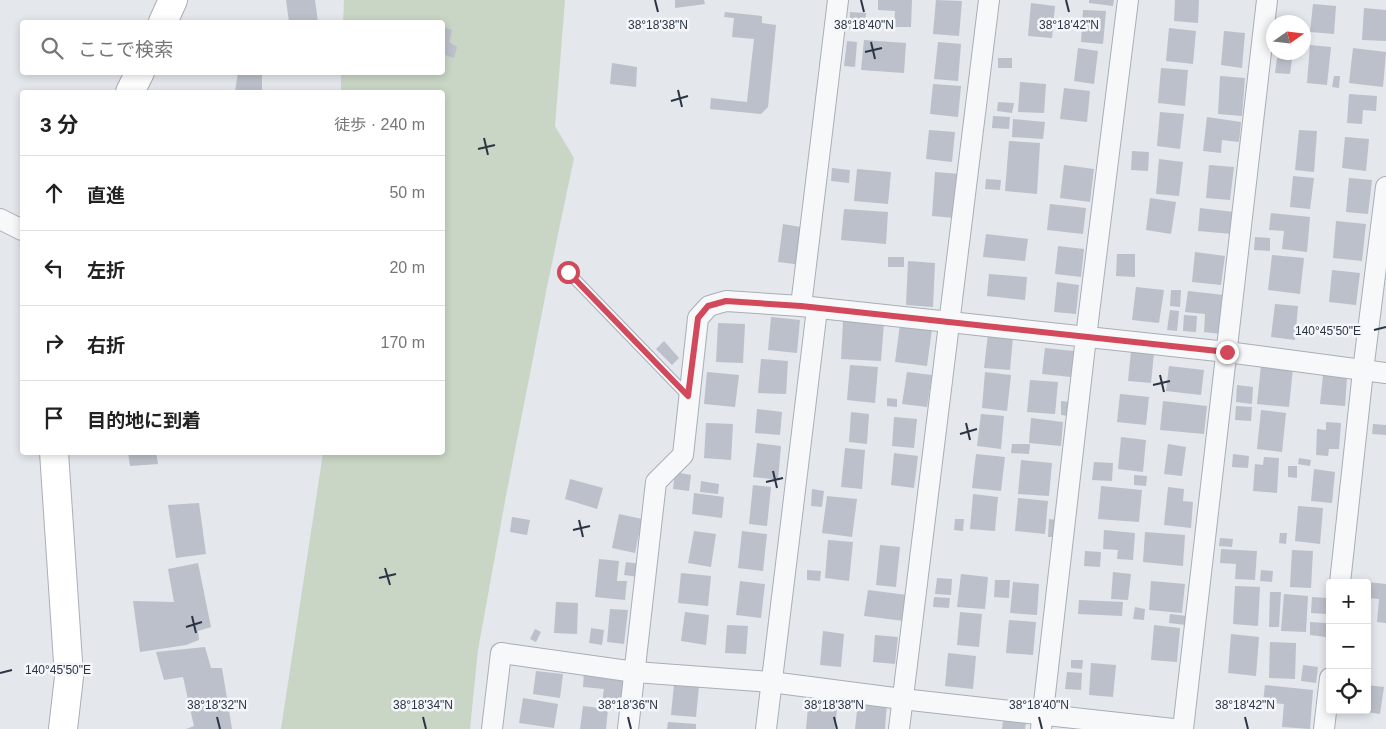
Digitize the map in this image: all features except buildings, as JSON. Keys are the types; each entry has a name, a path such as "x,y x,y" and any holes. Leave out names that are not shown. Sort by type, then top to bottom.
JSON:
{"street":[{"path":"164,20 173,0"},
{"path":"766,729 838,0"},
{"path":"899,729 989,0"},
{"path":"1042,722 1086,337 1128,0"},
{"path":"1183,729 1267,0"},
{"path":"131,90 138,75"},
{"path":"1340,579 1363,371 1386,187"},
{"path":"0,219 20,229"},
{"path":"628,729 656,482 683,455 698,318 708,306 726,301 809,307 1227,352 1386,374"},
{"path":"54,455 69,677 63,729"},
{"path":"492,729 501,654 635,672 771,682 902,699 1042,722 1173,729"},
{"path":"1324,729 1326,712"}],"lane":[{"path":"568,272 688,396"}],"green space":[{"path":"344,0 565,0 555,126 574,158 505,501 478,650 470,729 281,729 323,455 445,455 445,90 341,90 341,75 445,75 445,20 343,20"}],"route":[{"path":"568,272 688,396 698,318 708,306 726,301 801,306 1227,352"}]}
